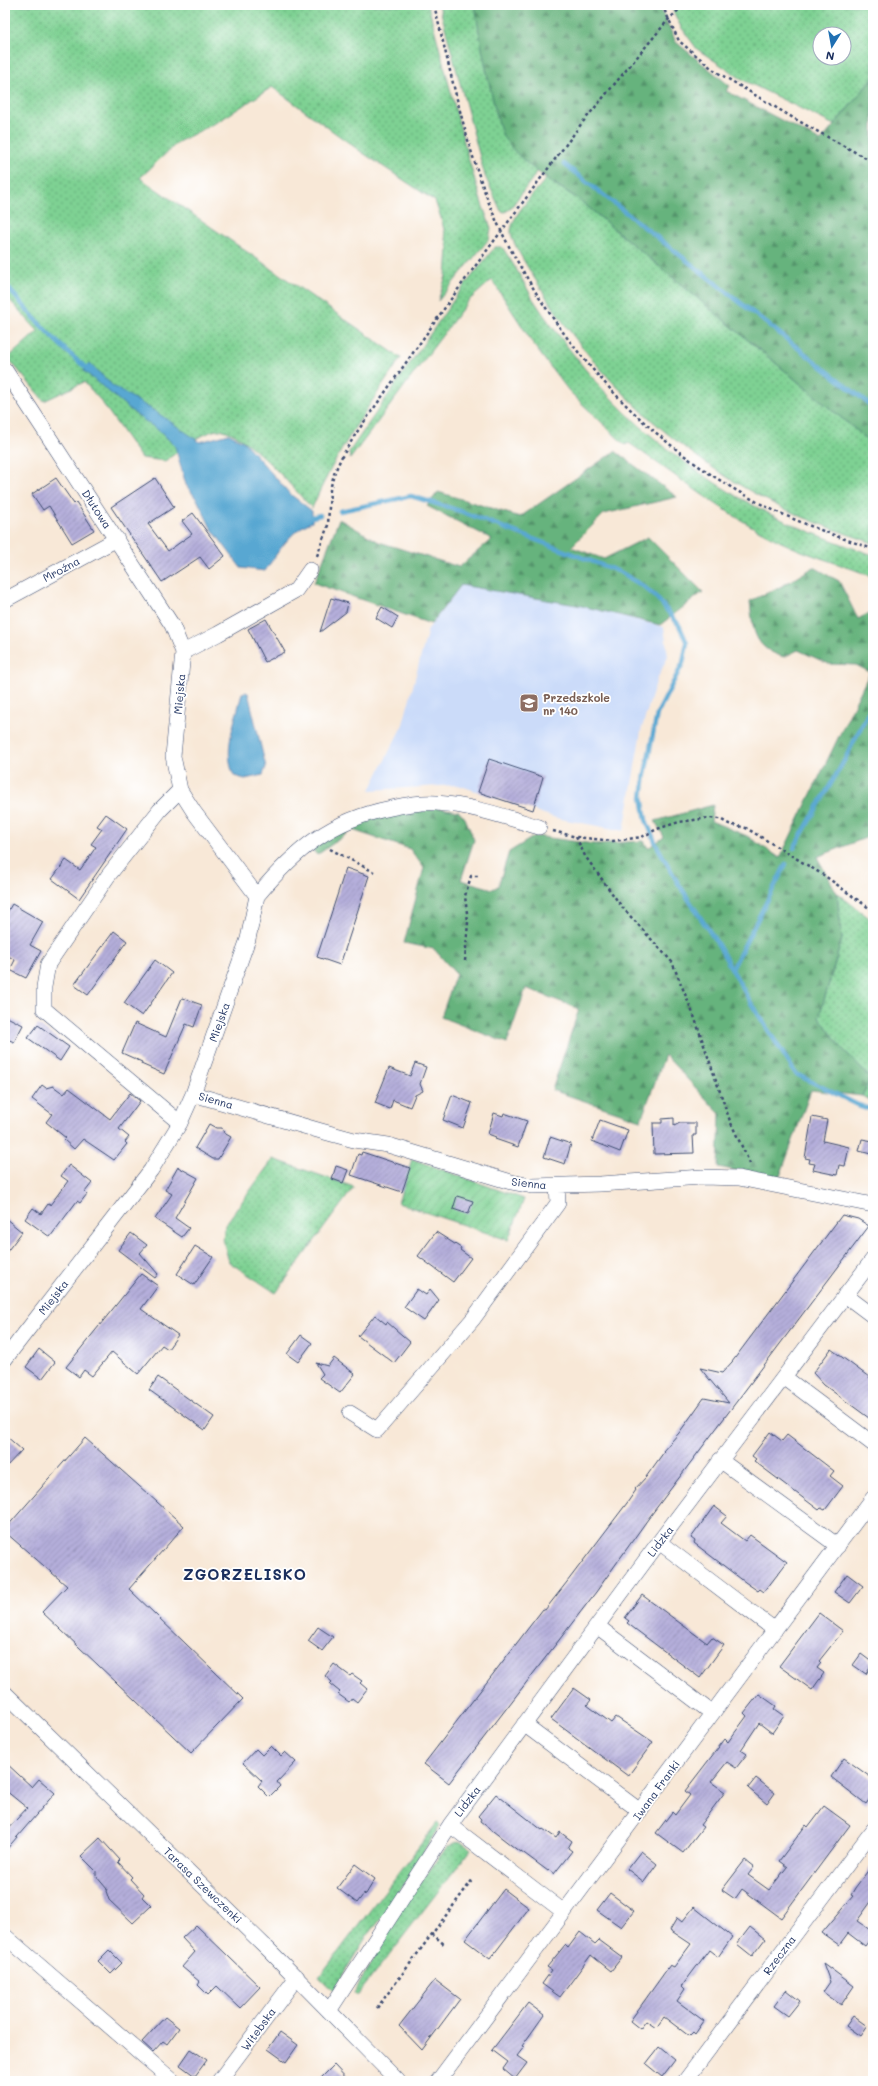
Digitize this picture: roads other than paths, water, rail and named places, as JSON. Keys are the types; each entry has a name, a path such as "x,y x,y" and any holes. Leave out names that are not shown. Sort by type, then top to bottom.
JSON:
{"street":[{"name":"Dłutowa","path":"5,370 172,625 183,652"},
{"name":"Mroźna","path":"5,600 116,539"},
{"path":"183,652 296,590 310,570"},
{"name":"Miejska","path":"5,1359 151,1170 180,1123 193,1094 248,940 257,896 194,812 180,790 174,770 173,756 183,652"},
{"path":"180,790 160,810 108,876 48,964 44,987 44,1009 180,1123"},
{"path":"257,896 285,863 314,839 340,824 359,816 405,805 435,803 470,807 540,827"},
{"name":"Sienna","path":"193,1094 354,1140 388,1145 511,1182 532,1186 702,1177 754,1180 873,1205"},
{"path":"350,1412 377,1430 473,1320 558,1203 556,1185"},
{"name":"Lidzka","path":"329,2011 450,1825 658,1542 873,1259"},
{"path":"845,1295 873,1316"},
{"path":"784,1377 873,1444"},
{"path":"720,1460 838,1546"},
{"name":"Iwana Franki","path":"438,2081 873,1498"},
{"path":"658,1542 775,1630"},
{"path":"597,1626 712,1713"},
{"name":"Tarasa Szewczenki","path":"5,1693 297,1977 398,2081"},
{"path":"524,1724 640,1811"},
{"path":"450,1825 564,1912"},
{"name":"Rzeczna","path":"685,2081 873,1830"},
{"path":"5,1936 173,2081"},
{"name":"Witebska","path":"219,2081 297,1977"}],"water":[{"path":"89,363 113,386 156,412 200,442 229,434 244,442 290,494 312,511 312,522 304,525 291,536 265,571 241,568 211,528 198,501 186,485 175,446 161,432 138,416 84,371 85,367"},
{"path":"242,693 248,693 266,767 263,775 245,779 234,776 229,755 231,734"}],"waterway":[{"path":"564,164 873,407"},
{"path":"5,284 55,340 89,370"},
{"path":"340,511 411,496 460,511 620,572 643,586 656,597 679,625 687,643 683,663 657,714 645,774 642,797 646,820 656,844 678,883 717,943 751,1003 796,1074 858,1105 873,1110"},
{"path":"306,516 312,517 320,515"},
{"path":"794,848 844,761 873,703"},
{"path":"732,969 786,864"}],"place":[{"name":"Przedszkole nr 140","path":"529,703"}],"district":[{"name":"ZGORZELISKO","path":"245,1574"}]}
